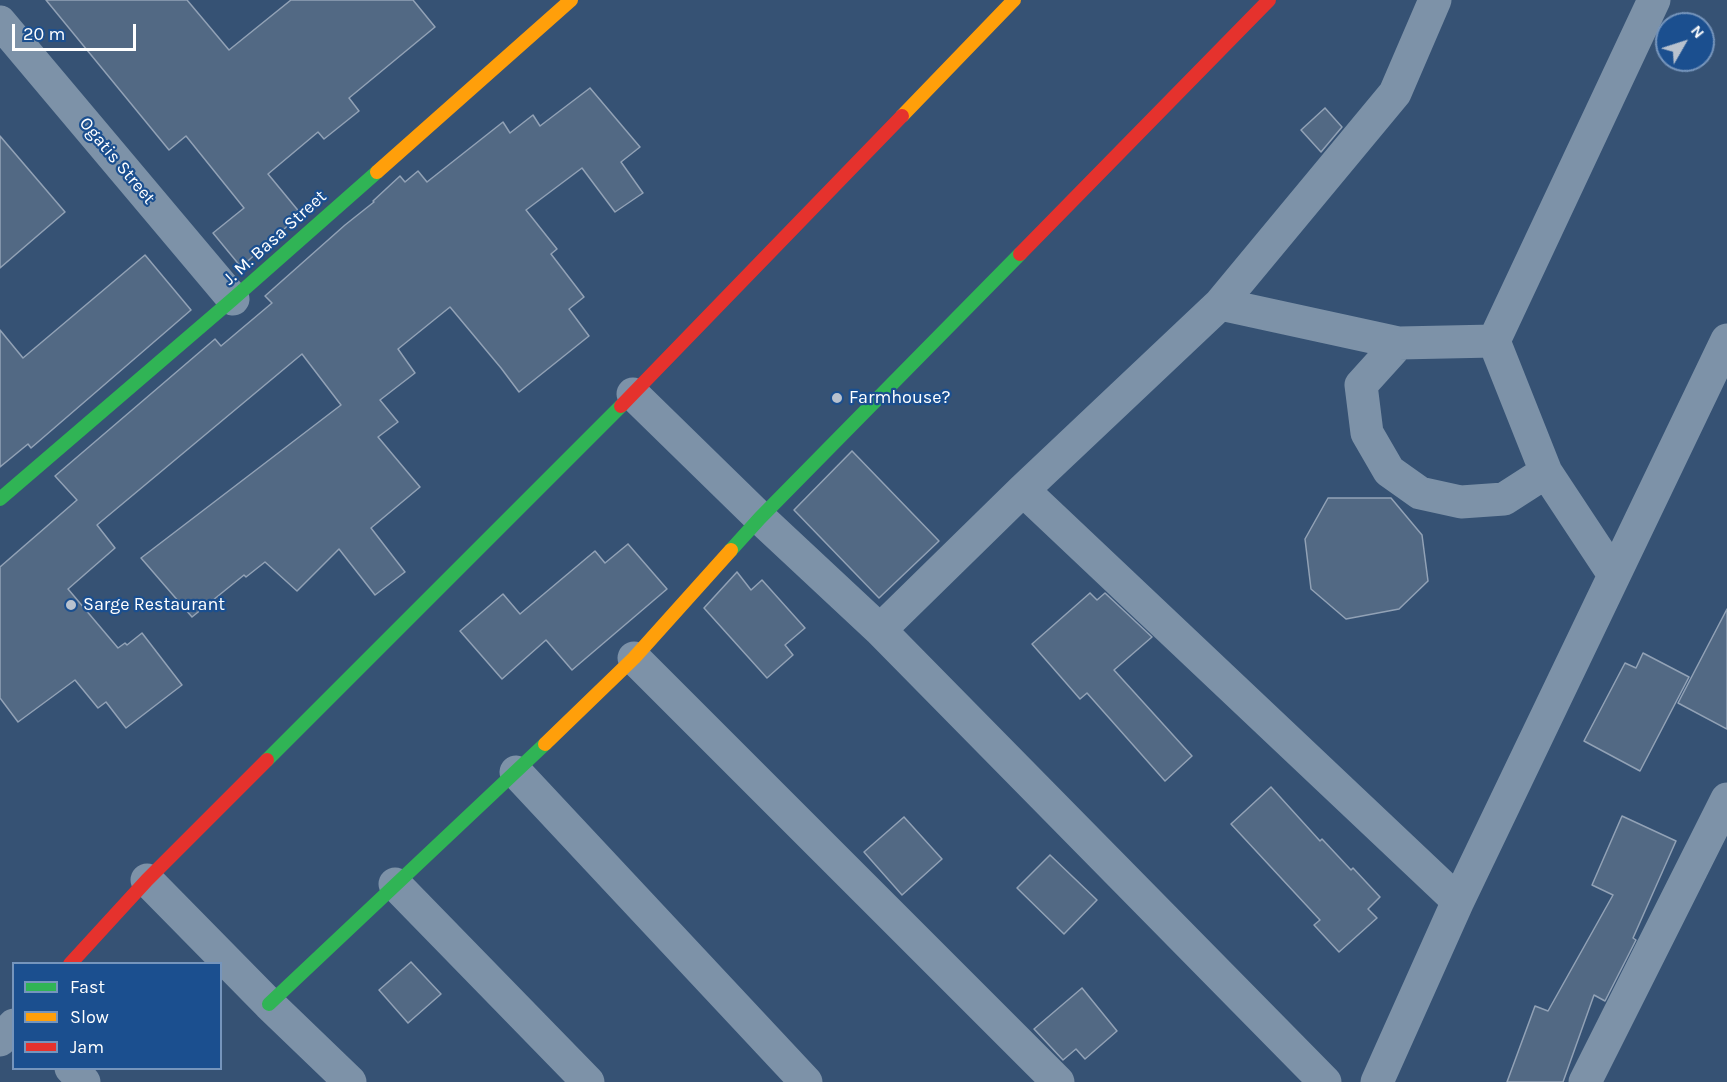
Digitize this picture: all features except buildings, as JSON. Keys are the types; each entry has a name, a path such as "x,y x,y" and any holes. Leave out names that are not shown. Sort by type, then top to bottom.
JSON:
{"street":[{"name":"J. M. Basa Street","path":"0,500 233,299 571,0"},
{"path":"71,962 147,880 633,394 1014,0"},
{"path":"269,1004 634,658 760,518 1269,0"},
{"path":"880,630 1023,490 1220,304 1395,93 1436,0"},
{"path":"1614,575 1546,472 1494,341 1654,0"},
{"name":"Ogatis Street","path":"0,22 233,299"},
{"path":"1220,304 1399,343 1494,341"},
{"path":"1377,1082 1458,901 1727,340"},
{"path":"1399,343 1361,385 1366,433 1389,471 1420,493 1461,502 1504,499 1546,472"},
{"path":"633,394 760,518 880,630 1325,1082"},
{"path":"1023,490 1458,901"},
{"path":"634,658 1058,1082"},
{"path":"516,772 806,1082"},
{"path":"1585,1082 1727,799"},
{"path":"147,880 269,1004 350,1082"},
{"path":"395,884 588,1082"},
{"path":"0,1040 12,1027"},
{"path":"73,1070 84,1082"}],"traffic: fast":[{"path":"0,499 377,172"},
{"path":"731,550 1020,254"},
{"path":"267,760 621,406"},
{"path":"269,1004 545,744"}],"traffic: slow":[{"path":"377,172 571,0"},
{"path":"902,116 1014,0"},
{"path":"545,744 634,658 731,550"}],"traffic: jam":[{"path":"1020,254 1269,0"},
{"path":"621,406 902,116"},
{"path":"72,962 147,880 267,760"}],"place":[{"name":"Farmhouse?","path":"837,398"},
{"name":"Sarge Restaurant","path":"71,605"}]}
